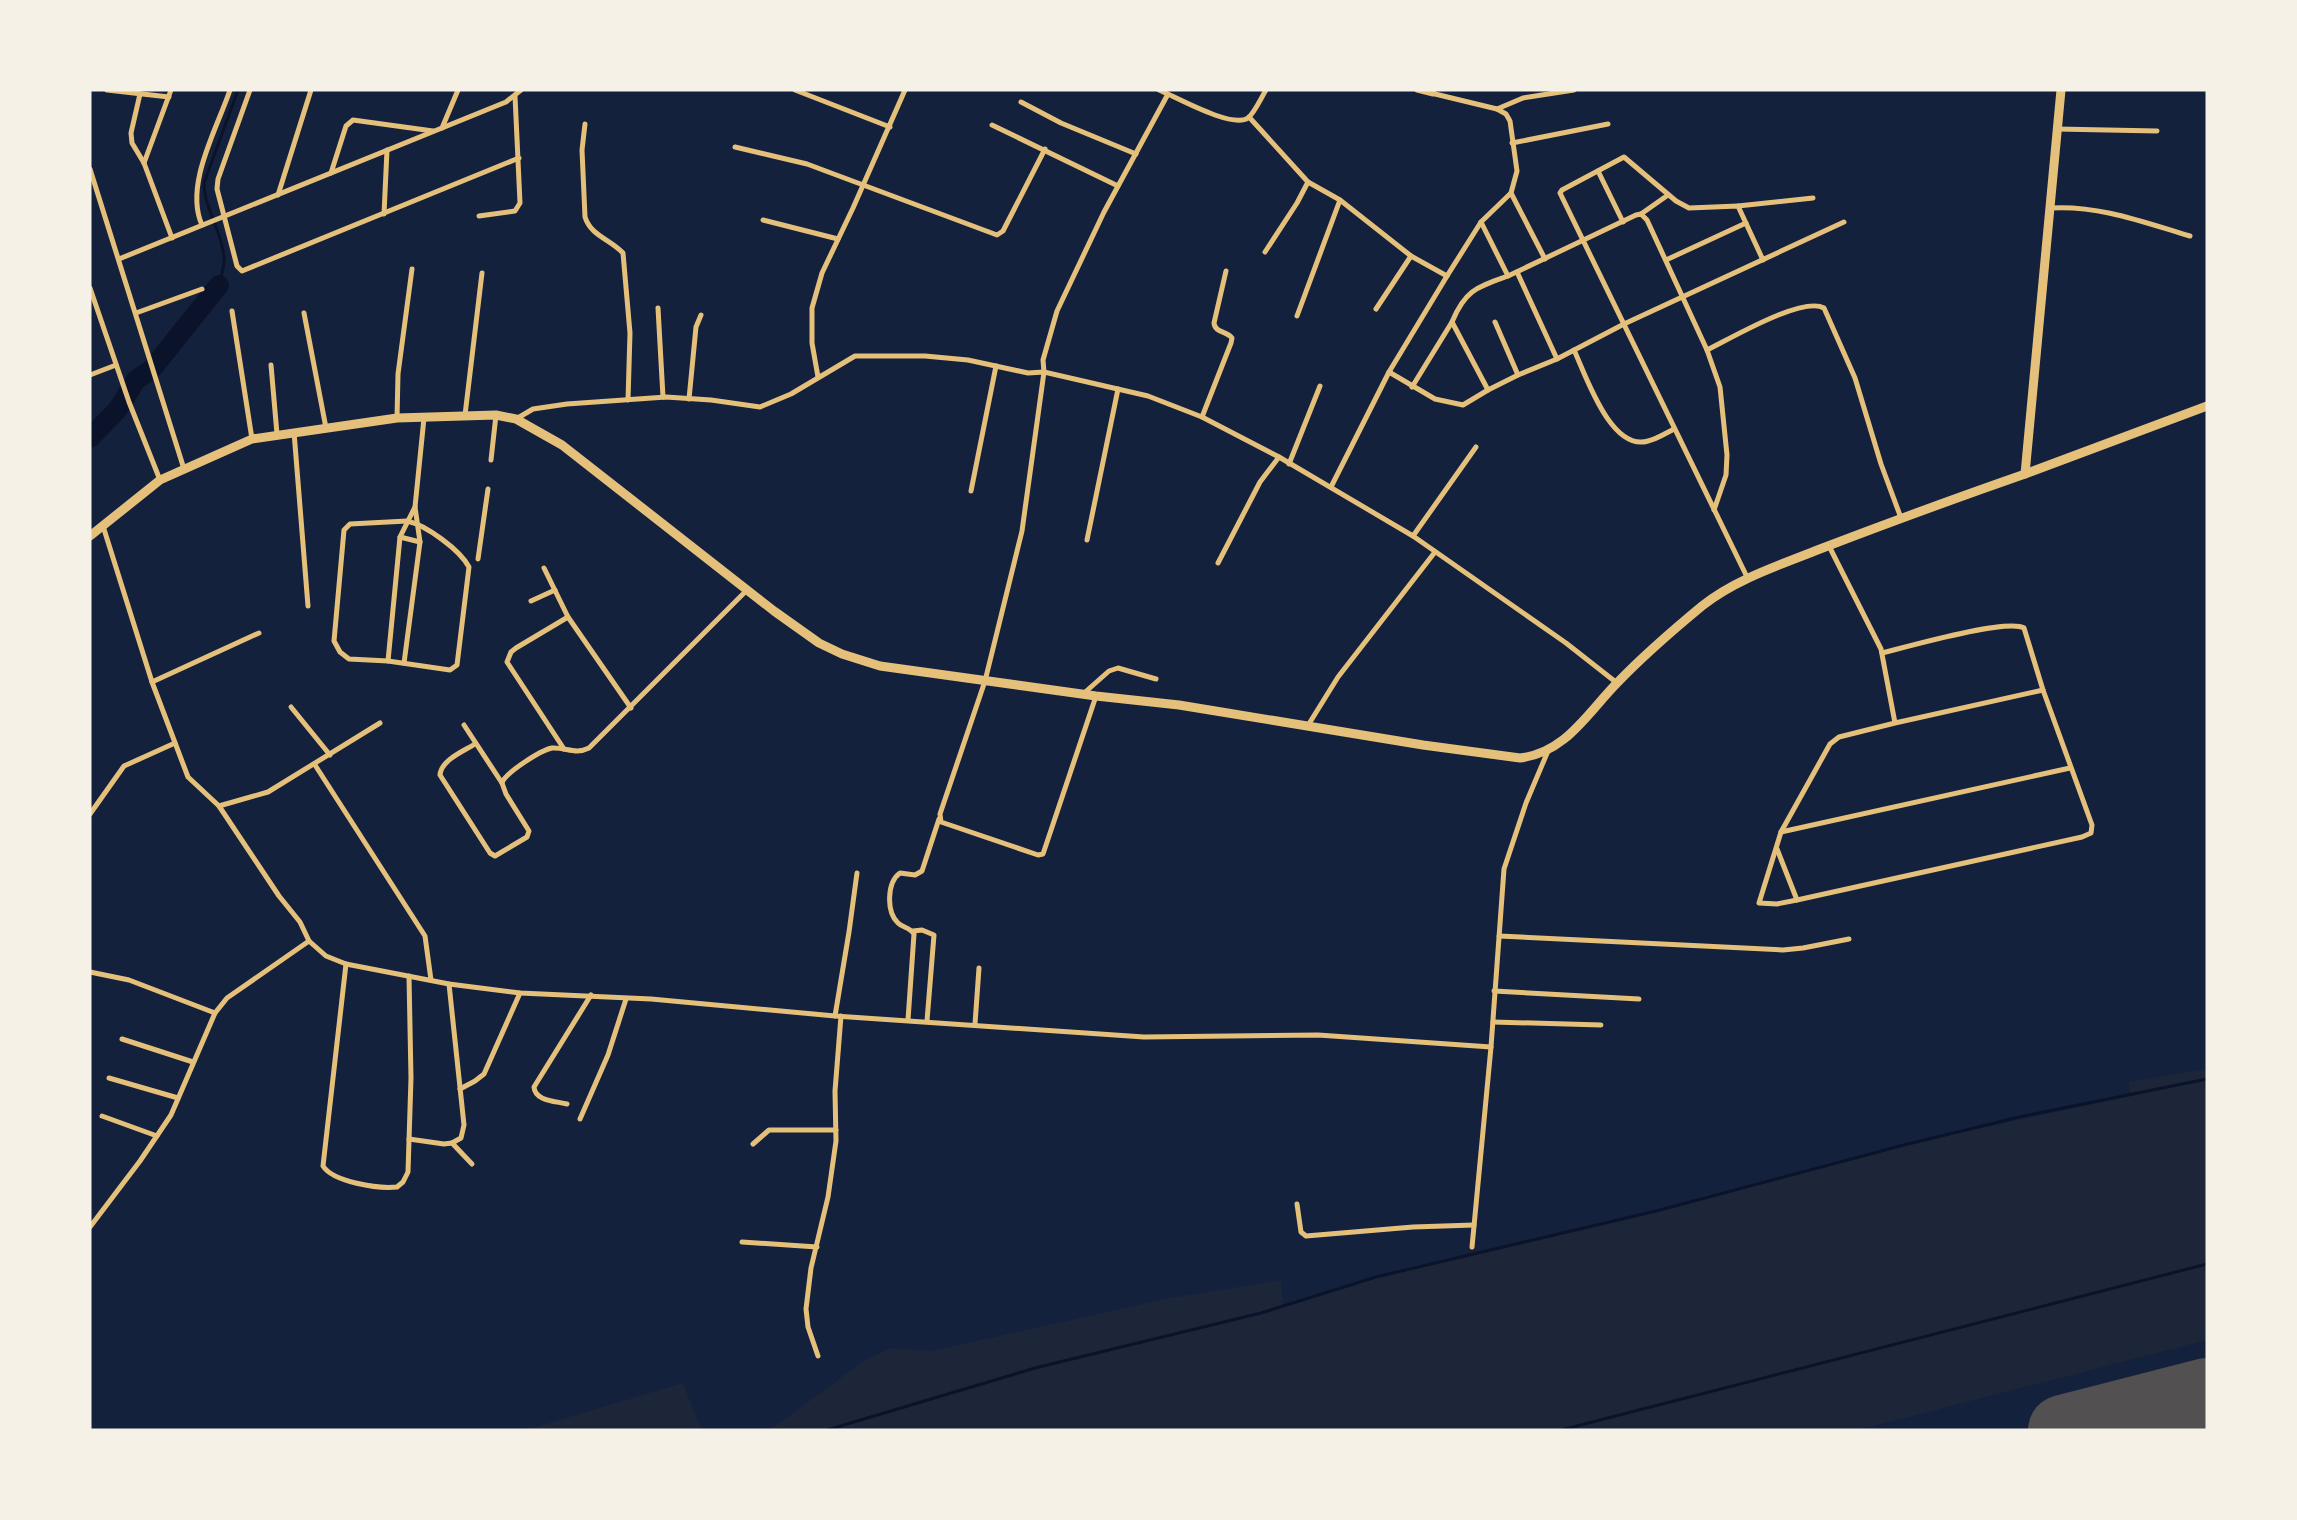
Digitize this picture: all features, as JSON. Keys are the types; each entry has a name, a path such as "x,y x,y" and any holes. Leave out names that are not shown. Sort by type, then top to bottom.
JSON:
{"main road":[{"path":"2025,474 2061,90"},
{"path":"90,536 160,480 252,439 397,418 496,415 516,419 547,436 590,466 747,590 819,643 842,654 880,666 1096,696 1179,705 1307,727 1521,758 1548,751 1570,736 1617,683 1657,644 1704,604 1748,579 1901,518 2207,405"}],"street":[{"path":"107,90 169,98"},
{"path":"144,163 171,90"},
{"path":"204,224 196,208 197,185 230,90"},
{"path":"250,90 218,179 218,201 237,266 242,271 519,158"},
{"path":"278,195 310,90"},
{"path":"442,128 458,90"},
{"path":"119,259 506,102 521,90"},
{"path":"795,90 890,127"},
{"path":"818,377 812,343 812,308 822,273 864,185 905,90"},
{"path":"1159,90 1215,115 1237,121 1249,117 1266,90"},
{"path":"1330,487 1389,372 1481,222 1511,193 1517,171 1510,121 1506,114 1497,109 1417,90"},
{"path":"1522,90 1523,98"},
{"path":"1497,109 1523,98 1574,90"},
{"path":"140,94 131,133 136,152 144,163 172,238"},
{"path":"927,1021 934,935 922,930 913,931 898,924 890,905 892,881 900,873 915,875 922,871 985,681 1022,531 1044,372 1043,360 1057,311 1118,186 1168,94"},
{"path":"479,216 514,211 519,207 515,96"},
{"path":"1021,102 1061,123 1136,154"},
{"path":"1249,117 1308,182 1340,200 1411,256 1447,276"},
{"path":"331,173 349,121 434,131"},
{"path":"585,124 582,150 585,217 588,226 594,232 616,245 623,253 630,333 628,400"},
{"path":"1512,143 1608,124"},
{"path":"992,125 1118,186"},
{"path":"2057,129 2157,131"},
{"path":"735,147 807,164 998,235 1004,231 1045,149"},
{"path":"384,214 387,150"},
{"path":"1748,579 1560,193 1624,157 1668,195 1689,208 1738,206 1813,198"},
{"path":"90,169 184,469"},
{"path":"1598,171 1623,222"},
{"path":"1265,252 1308,182"},
{"path":"1511,193 1545,259"},
{"path":"1412,387 1452,322 1459,304 1479,286 1517,272 1641,214 1668,195"},
{"path":"1298,316 1340,200"},
{"path":"1738,206 1763,260"},
{"path":"2050,208 2097,209 2190,236"},
{"path":"1641,214 1647,219 1683,297 1707,350 1720,387 1727,455 1726,475 1713,510"},
{"path":"763,220 838,239"},
{"path":"1481,222 1508,276"},
{"path":"1389,372 1435,399 1463,405 1488,390 1557,359 1624,324 1844,222"},
{"path":"1666,260 1746,223"},
{"path":"1376,309 1411,256"},
{"path":"397,418 396,392 412,269"},
{"path":"1202,417 1231,343 1230,334 1217,330 1214,323 1226,271"},
{"path":"1517,272 1557,359"},
{"path":"465,415 482,273"},
{"path":"90,288 129,402 160,480"},
{"path":"136,313 202,289"},
{"path":"1707,350 1782,313 1812,305 1824,308 1855,378 1881,464 1901,518"},
{"path":"658,308 663,397"},
{"path":"232,311 252,439"},
{"path":"304,313 326,430"},
{"path":"689,399 696,327 701,315"},
{"path":"1452,322 1488,390"},
{"path":"1495,322 1518,375"},
{"path":"1574,350 1603,411 1620,435 1634,441 1647,442 1674,429"},
{"path":"516,419 533,409 567,404 663,397 760,407 792,394 855,356 925,356 968,360 1028,373 1044,372 1148,396 1202,417 1279,457 1413,536 1566,643 1617,683"},
{"path":"90,375 116,365"},
{"path":"272,365 277,434"},
{"path":"971,491 996,366"},
{"path":"1289,464 1320,386"},
{"path":"1088,540 1118,390"},
{"path":"491,460 496,415"},
{"path":"404,663 420,542 415,507 424,418"},
{"path":"294,432 308,606"},
{"path":"1413,536 1476,447"},
{"path":"1218,563 1260,482 1279,457"},
{"path":"478,559 488,489"},
{"path":"388,662 400,537 415,507"},
{"path":"407,521 419,524 465,560 469,571 457,665 448,671 404,663 349,659 340,652 334,641 344,530 350,524 407,521"},
{"path":"102,526 152,682 188,777 219,806 279,896 300,922 309,941 326,957 345,964 449,984 520,993 651,999 838,1016 1144,1037 1318,1035 1491,1047"},
{"path":"400,537 420,542"},
{"path":"1829,546 1882,653 1895,723"},
{"path":"1307,727 1338,677 1435,552"},
{"path":"544,568 568,617 631,708"},
{"path":"531,601 555,590"},
{"path":"502,783 507,774 548,749 578,752 589,748 747,590"},
{"path":"564,749 507,662 511,652 516,648 568,617"},
{"path":"1882,653 1982,630 2021,626 2031,647 2043,690 2092,829 2087,836 1797,900 1777,904 1759,903 1781,832 1830,744 1839,737 2043,690"},
{"path":"152,682 259,633"},
{"path":"1083,694 1109,671 1118,668 1156,679"},
{"path":"939,819 944,825 1038,855 1042,854 1096,696"},
{"path":"291,706 330,755"},
{"path":"219,806 268,792 380,723"},
{"path":"464,725 502,783 529,833 527,837 495,856 490,853 440,775 442,766 475,744"},
{"path":"90,814 124,766 175,742"},
{"path":"1472,1247 1491,1047 1504,869 1526,803 1548,751"},
{"path":"315,765 425,936 431,980"},
{"path":"1781,832 2070,768"},
{"path":"1777,848 1797,900"},
{"path":"818,1356 808,1327 806,1309 811,1268 828,1197 836,1130 838,1016 857,873"},
{"path":"908,1020 914,949 913,931"},
{"path":"1499,936 1783,950 1850,939"},
{"path":"90,1227 171,1115 215,1013 227,998 309,941"},
{"path":"345,964 323,1166 327,1171 354,1183 397,1187 403,1182 408,1172 411,1077 409,976"},
{"path":"975,1024 979,968"},
{"path":"90,972 129,980 215,1013"},
{"path":"409,1139 452,1143 461,1138 464,1131 449,984"},
{"path":"1494,991 1639,999"},
{"path":"459,1089 476,1081 489,1066 520,993"},
{"path":"567,1104 538,1097 534,1087 591,995"},
{"path":"580,1119 608,1055 626,999"},
{"path":"1493,1022 1601,1025"},
{"path":"122,1039 193,1062"},
{"path":"109,1078 178,1098"},
{"path":"102,1116 157,1136"},
{"path":"753,1144 769,1130 836,1130"},
{"path":"452,1143 472,1164"},
{"path":"1297,1204 1301,1232 1306,1236 1413,1227 1474,1225"},
{"path":"742,1242 817,1247"}],"shaded area":[{"path":"2207,1069 2207,1340 1858,1430 770,1430 865,1360 891,1348 932,1351 1165,1299 1281,1280 1283,1304 1376,1277 1656,1211 1904,1145 2130,1096 2129,1082"},
{"path":"683,1383 701,1430 526,1430"}],"waterway":[{"path":"219,285 223,267 223,247 207,201 204,183 238,90"},
{"path":"90,438 118,409 136,380 152,369 219,285"},
{"path":"827,1430 1035,1368 1261,1313 1376,1277 1656,1211 2019,1117 2207,1079"},
{"path":"1561,1430 2207,1264"}],"taxiway":[{"path":"2180,1400 2207,1412"}],"runway":[{"path":"2063,1430 2207,1393"}]}
